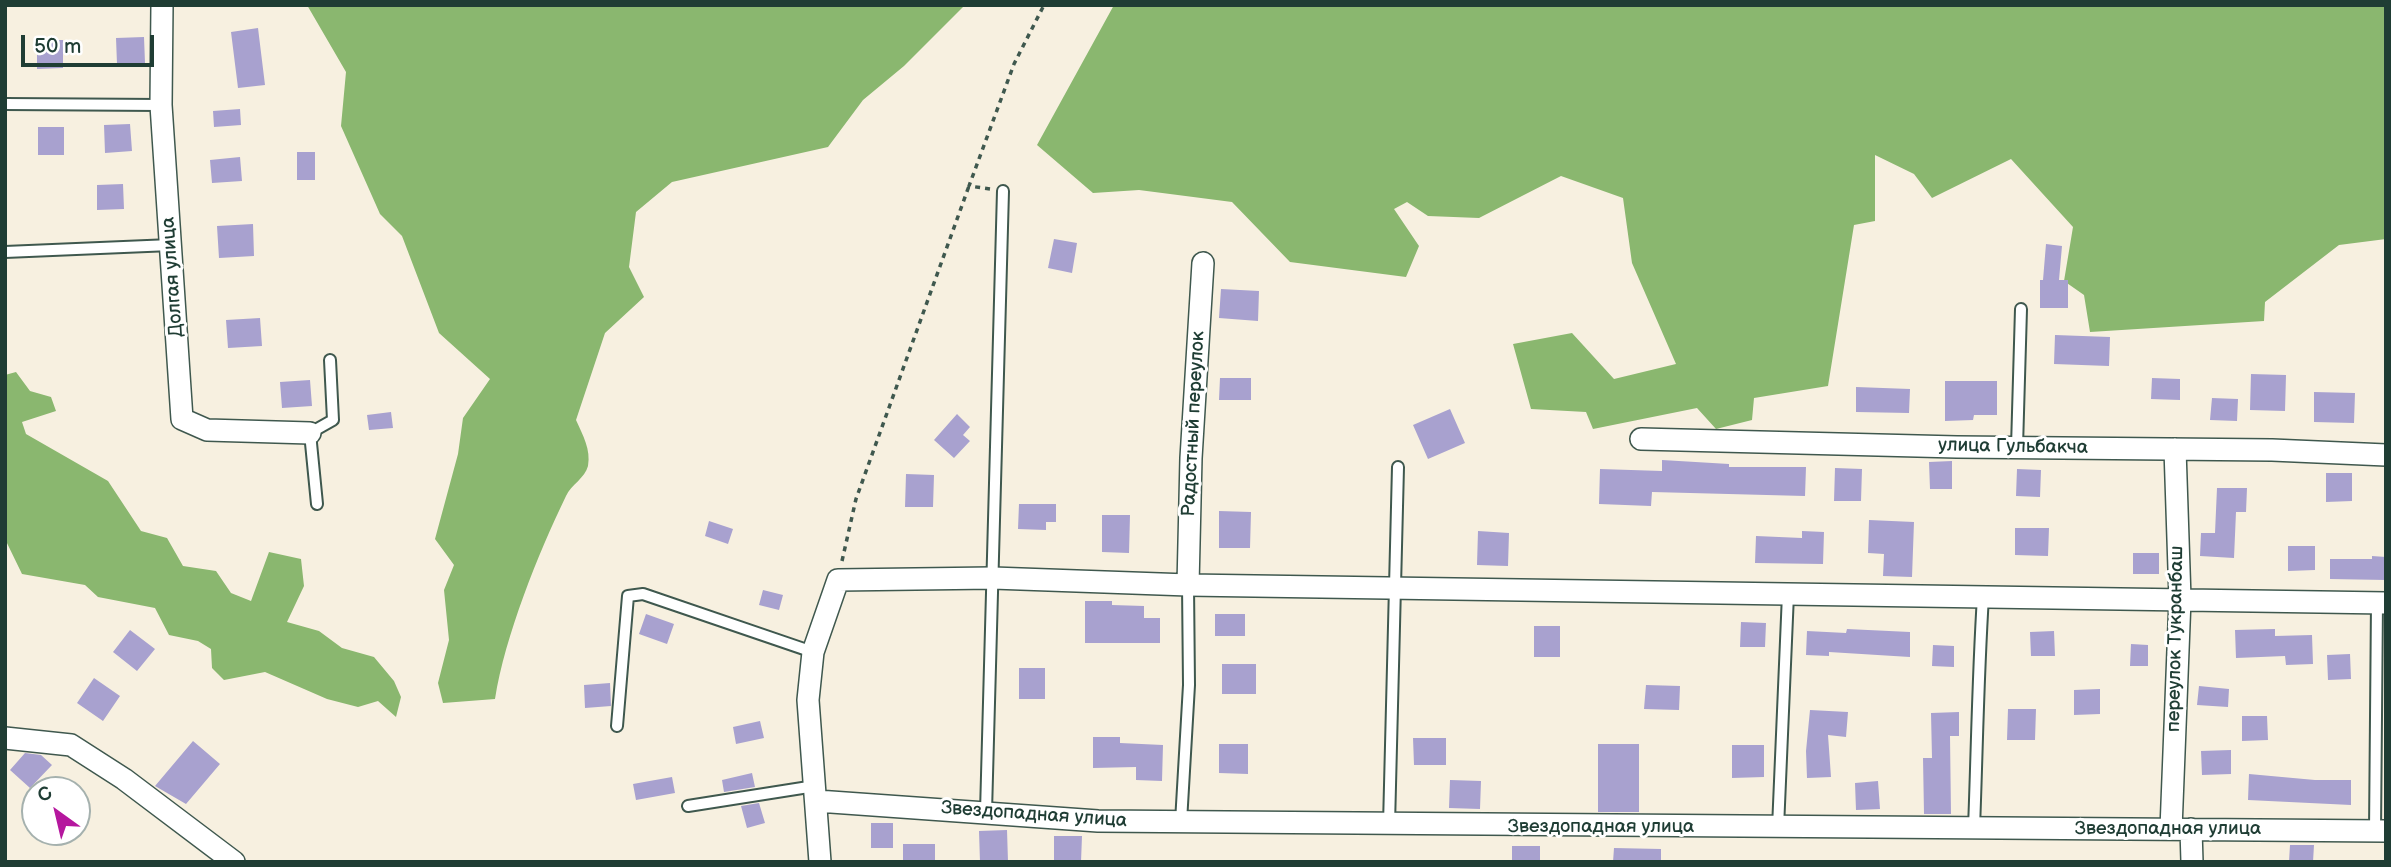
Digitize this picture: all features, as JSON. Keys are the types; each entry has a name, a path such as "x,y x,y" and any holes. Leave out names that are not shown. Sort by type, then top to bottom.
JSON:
{"street":[{"name":"Долгая улица","path":"162,5 161,105 183,419 207,430 310,433"},
{"name":"Радостный переулок","path":"1188,585 1191,458 1203,263"},
{"name":"улица Гульбакча","path":"1641,439 2175,449 2386,456"},
{"name":"переулок Тукранбаш","path":"2175,449 2180,599 2181,829 2192,862"},
{"path":"820,862 808,700 813,652 838,580 993,578 1188,585 2381,602"},
{"path":"5,738 71,744 124,779 234,862"},
{"name":"Звездопадная улица","path":"816,793 986,812 1098,821 2380,831"}],"lane":[{"path":"5,104 161,105"},
{"path":"986,812 1003,191"},
{"path":"5,252 171,245"},
{"path":"2017,447 2021,309"},
{"path":"317,504 310,433 333,420 330,360"},
{"path":"1389,825 1398,467"},
{"path":"1181,822 1189,685 1188,585"},
{"path":"617,726 628,596 643,594 813,652"},
{"path":"1778,828 1788,594"},
{"path":"1974,828 1978,777 1976,699 1983,597"},
{"path":"2380,831 2381,602"},
{"path":"688,806 816,793"}],"path":[{"path":"838,580 856,499 1014,64 1044,5"},
{"path":"969,186 1003,191"}],"green space":[{"path":"307,5 965,5 904,66 863,100 828,147 672,182 636,212 629,267 644,297 605,333 576,420 587,448 588,466 566,496 544,543 514,622 495,699 443,703 438,683 449,640 444,590 454,565 435,539 458,454 463,418 490,379 439,333 402,236 380,214 341,126 346,72"},
{"path":"1114,5 2386,5 2386,239 2339,245 2265,302 2264,321 2090,332 2084,295 2064,281 2073,227 2011,159 1932,198 1914,174 1875,155 1875,221 1854,225 1828,386 1754,398 1752,420 1716,429 1697,408 1593,429 1586,412 1531,409 1513,344 1572,333 1614,379 1676,364 1632,263 1623,198 1561,176 1479,218 1428,216 1407,202 1394,209 1419,246 1406,277 1290,262 1232,202 1139,190 1093,193 1037,145"},
{"path":"16,372 30,391 51,397 56,411 22,422 26,434 108,481 141,531 167,538 183,566 216,571 231,593 251,601 269,552 301,559 304,586 287,622 319,631 342,648 374,657 394,681 401,697 396,717 378,701 358,707 327,699 265,672 224,680 212,668 211,649 198,641 169,635 155,608 98,597 85,585 22,574 5,539 5,375"}],"building":[{"path":"258,28 265,85 238,88 231,32"},
{"path":"144,37 145,63 117,64 116,38"},
{"path":"37,40 63,40 63,68 37,69"},
{"path":"240,109 241,125 214,127 213,111"},
{"path":"130,124 132,151 105,153 104,125"},
{"path":"38,127 64,127 64,155 38,155"},
{"path":"297,152 315,152 315,180 297,180"},
{"path":"240,157 242,181 212,183 210,160"},
{"path":"123,184 124,209 97,210 97,185"},
{"path":"253,224 254,256 219,258 217,226"},
{"path":"1054,239 1077,243 1072,273 1048,268"},
{"path":"2046,244 2062,246 2059,280 2068,280 2068,308 2040,308 2040,280 2043,280"},
{"path":"1221,289 1259,291 1258,321 1219,318"},
{"path":"260,318 262,346 228,348 226,320"},
{"path":"2055,335 2110,337 2109,366 2054,364"},
{"path":"2251,374 2286,375 2285,411 2250,410"},
{"path":"1220,378 1251,378 1251,400 1219,400"},
{"path":"2152,378 2180,379 2180,400 2151,399"},
{"path":"310,380 312,406 282,408 280,382"},
{"path":"1945,381 1997,381 1997,415 1974,415 1973,420 1945,421"},
{"path":"1856,387 1910,389 1909,413 1856,412"},
{"path":"2314,392 2355,393 2354,423 2314,422"},
{"path":"2212,398 2238,399 2237,421 2210,420"},
{"path":"1450,409 1465,443 1428,459 1413,425"},
{"path":"391,412 393,428 369,430 367,415"},
{"path":"957,414 970,427 963,435 970,441 954,458 934,440"},
{"path":"1662,460 1729,464 1729,467 1806,467 1805,496 1652,492 1651,506 1599,504 1600,469 1662,471"},
{"path":"1952,461 1952,489 1930,489 1929,462"},
{"path":"1835,468 1862,469 1861,501 1834,501"},
{"path":"2017,469 2041,470 2040,497 2016,496"},
{"path":"2326,473 2352,473 2352,501 2326,502"},
{"path":"906,474 934,475 933,507 905,507"},
{"path":"2217,488 2247,488 2246,512 2236,512 2234,558 2200,556 2201,533 2215,533"},
{"path":"1019,504 1056,504 1056,522 1046,522 1046,530 1018,529"},
{"path":"1219,511 1251,512 1250,548 1219,548"},
{"path":"1102,515 1130,515 1129,553 1102,552"},
{"path":"1869,520 1914,522 1912,577 1883,576 1884,554 1868,553"},
{"path":"709,521 733,529 728,544 705,536"},
{"path":"2015,528 2049,528 2048,556 2015,555"},
{"path":"1478,531 1509,533 1508,566 1477,565"},
{"path":"1802,531 1824,532 1823,564 1755,563 1756,536 1802,538"},
{"path":"2288,546 2315,546 2315,570 2288,571"},
{"path":"2133,553 2159,553 2159,574 2133,574"},
{"path":"2372,556 2386,557 2386,580 2330,579 2330,559 2372,559"},
{"path":"763,590 783,595 779,610 759,605"},
{"path":"1085,601 1112,601 1112,605 1144,606 1144,618 1160,618 1160,643 1085,643"},
{"path":"646,614 674,624 667,644 639,634"},
{"path":"1215,614 1245,614 1245,636 1215,636"},
{"path":"1741,622 1766,623 1765,647 1740,647"},
{"path":"1534,626 1560,626 1560,657 1534,657"},
{"path":"1847,629 1910,632 1910,657 1829,652 1829,656 1806,655 1807,631 1846,633"},
{"path":"2275,629 2275,636 2312,635 2313,664 2286,665 2285,656 2236,658 2235,630"},
{"path":"130,630 155,649 137,671 113,652"},
{"path":"2054,631 2055,656 2031,656 2030,632"},
{"path":"2131,644 2148,645 2148,666 2130,666"},
{"path":"1933,645 1954,646 1954,667 1932,666"},
{"path":"2350,654 2351,679 2328,680 2327,655"},
{"path":"1222,664 1256,664 1256,694 1222,694"},
{"path":"1019,668 1045,668 1045,699 1019,699"},
{"path":"94,678 120,696 103,721 77,703"},
{"path":"610,683 611,706 585,708 584,685"},
{"path":"1646,685 1680,686 1679,710 1644,709"},
{"path":"2199,686 2229,689 2228,707 2197,705"},
{"path":"2100,689 2100,714 2074,715 2074,690"},
{"path":"2008,709 2036,709 2035,740 2007,740"},
{"path":"1810,710 1848,712 1846,737 1828,735 1831,777 1807,778 1806,751"},
{"path":"1959,712 1959,736 1950,736 1951,814 1924,814 1923,758 1932,758 1931,713"},
{"path":"2242,716 2267,716 2268,740 2242,741"},
{"path":"760,721 764,738 736,744 733,727"},
{"path":"1093,737 1120,737 1120,743 1163,745 1162,781 1136,780 1136,767 1093,768"},
{"path":"1413,738 1446,738 1446,765 1414,765"},
{"path":"193,741 220,764 186,804 155,786"},
{"path":"1219,744 1248,744 1248,774 1219,773"},
{"path":"1598,744 1639,744 1639,812 1598,812"},
{"path":"1732,745 1764,745 1764,777 1732,778"},
{"path":"2231,750 2231,774 2202,775 2201,751"},
{"path":"25,753 41,755 52,765 41,776 21,776 21,780 10,770"},
{"path":"752,773 755,787 724,792 722,780"},
{"path":"2249,774 2315,780 2351,780 2351,805 2248,800"},
{"path":"672,777 675,793 636,800 633,784"},
{"path":"1450,780 1481,781 1480,809 1449,808"},
{"path":"1878,781 1880,809 1856,810 1855,783"},
{"path":"759,803 765,823 747,828 741,806"},
{"path":"871,823 893,823 893,848 871,848"},
{"path":"1007,830 1008,862 980,862 979,831"},
{"path":"1054,836 1082,836 1081,862 1054,862"},
{"path":"903,844 935,844 935,862 903,862"},
{"path":"2290,845 2314,845 2313,862 2289,862"},
{"path":"1512,846 1540,846 1540,862 1512,862"},
{"path":"1614,848 1661,849 1661,862 1613,862"}]}
